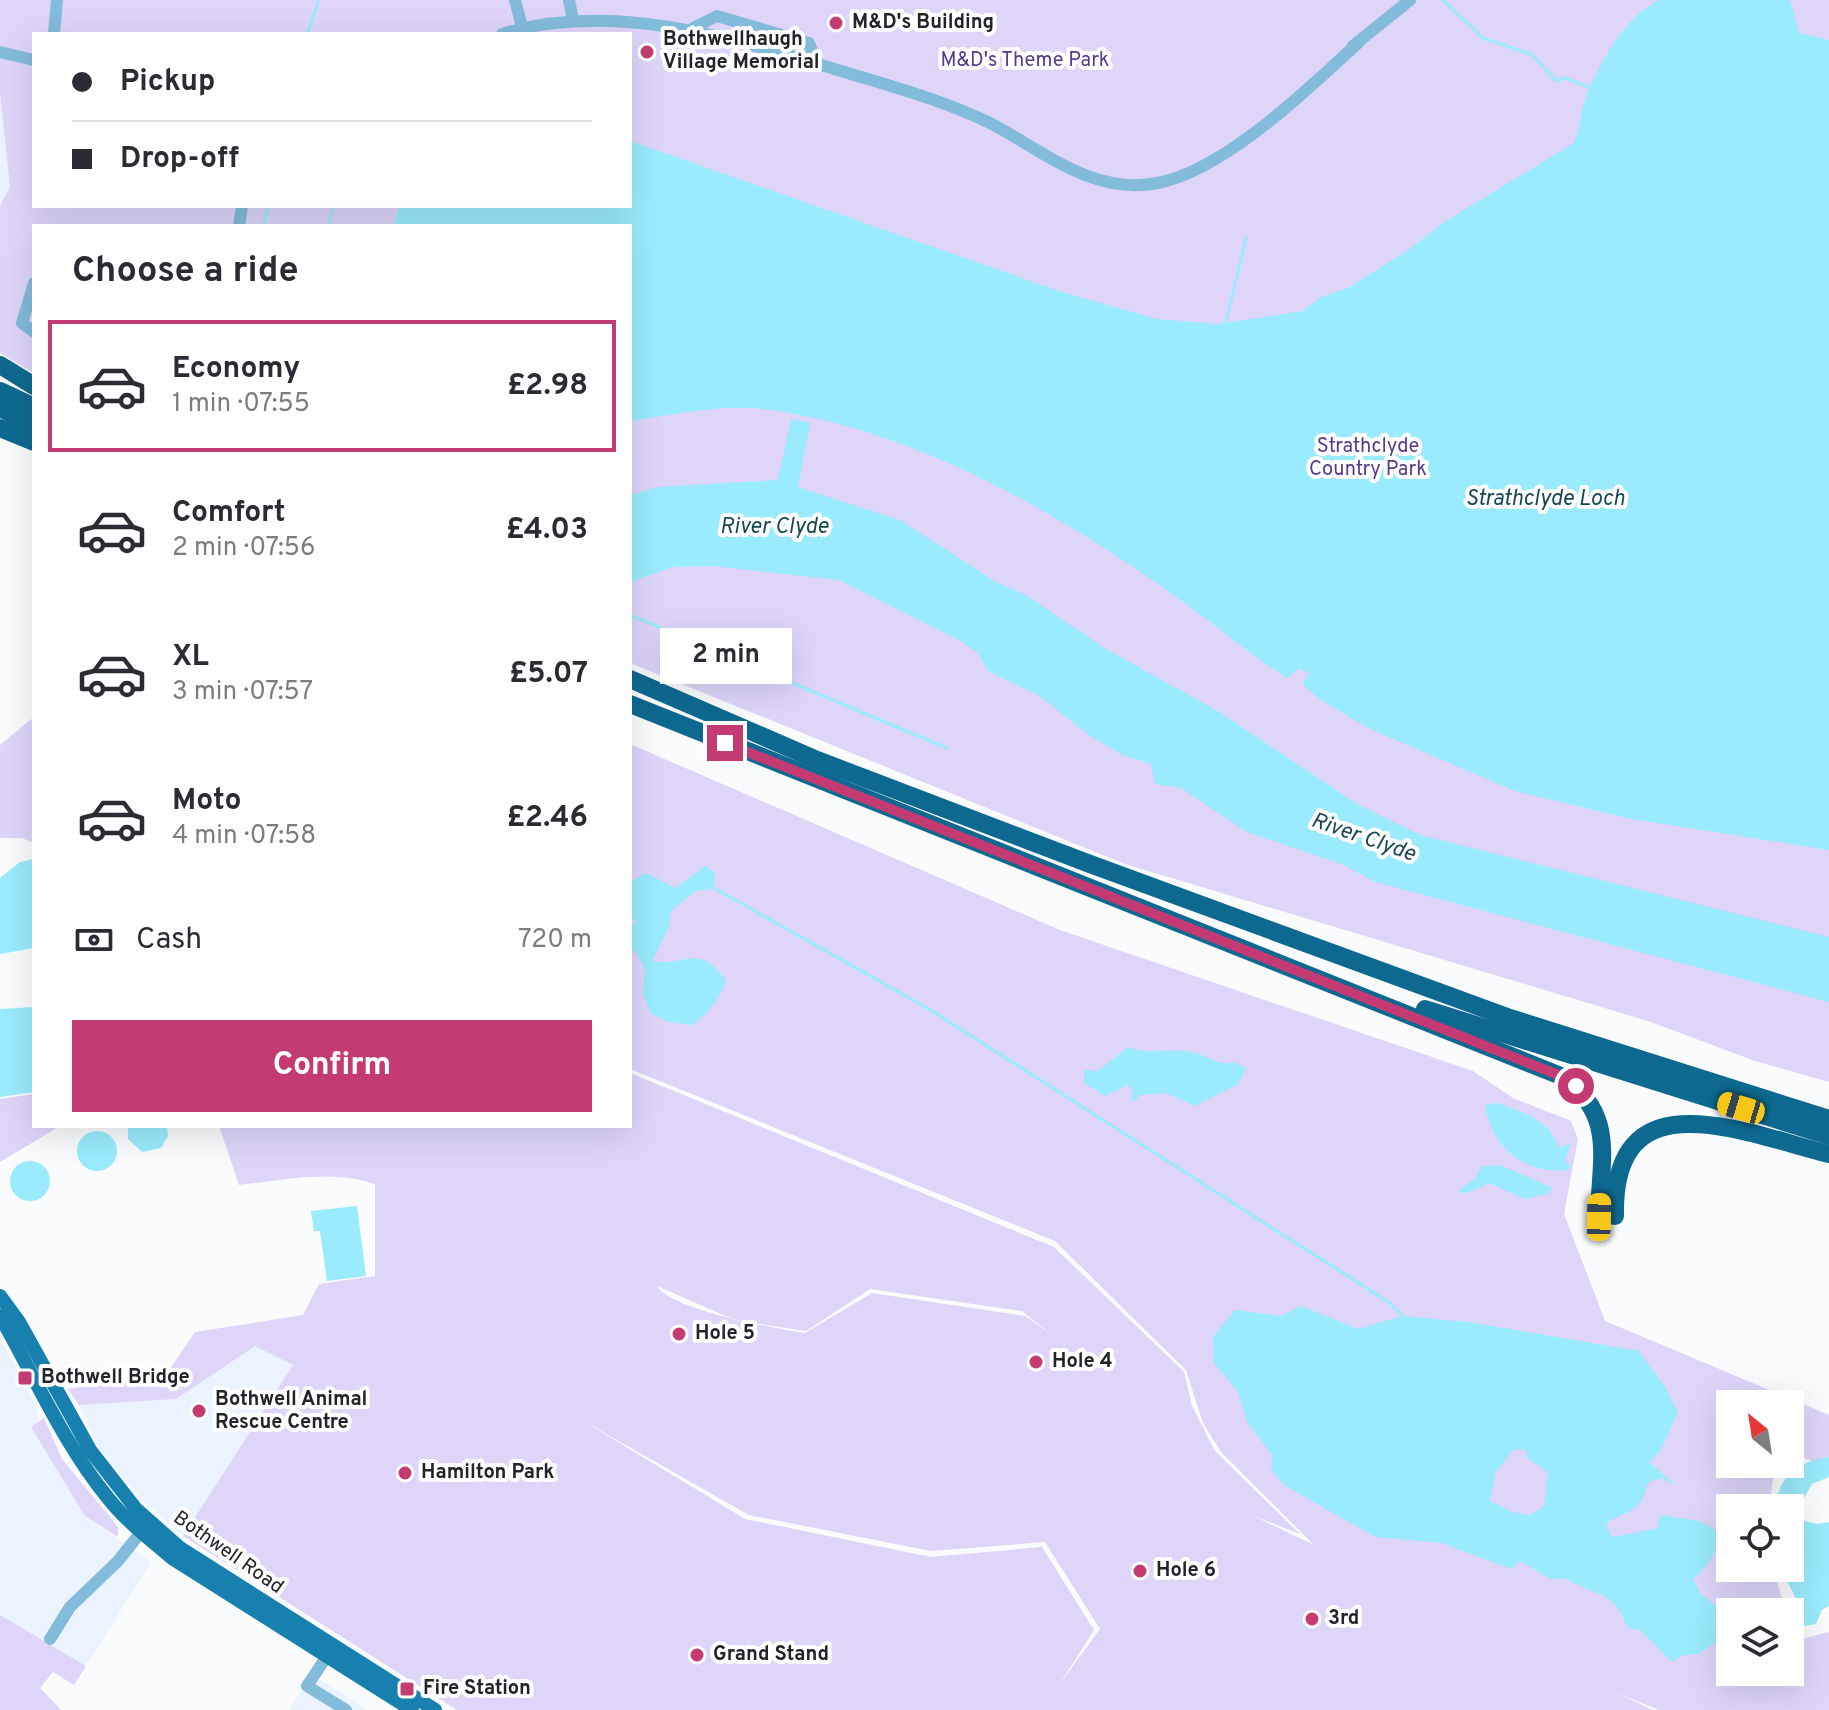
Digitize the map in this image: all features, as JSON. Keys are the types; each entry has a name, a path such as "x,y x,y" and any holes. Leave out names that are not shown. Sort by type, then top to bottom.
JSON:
{"highway":[{"path":"0,365 32,385"},
{"path":"0,391 32,406"},
{"path":"0,408 32,424"},
{"path":"0,428 32,441"},
{"path":"632,680 817,760 1507,1017 1829,1119"},
{"path":"632,705 1561,1076 1576,1086 1590,1102 1604,1137 1607,1216 1622,1160 1638,1139 1667,1124 1701,1123 1829,1154"},
{"path":"1300,970 1829,1136"}],"main road":[{"name":"Bothwell Road","path":"0,1296 19,1322 90,1450 136,1509 180,1548 435,1710"},
{"name":"Bothwell Road","path":"0,1316 76,1455 109,1500 141,1532 172,1558 412,1710"}],"street":[{"path":"54,32 57,0"},
{"path":"515,0 522,27"},
{"path":"569,0 573,20"},
{"path":"508,32 522,27 608,18 693,28 717,16 809,43 817,64 940,101 993,125 1033,150 1092,178 1110,183 1156,184 1217,160 1410,0"},
{"path":"1200,168 1359,42"},
{"path":"0,52 32,60"},
{"path":"32,290 22,323 32,330"},
{"path":"50,1639 70,1607 118,1561 141,1532"},
{"path":"327,1656 307,1686 346,1710"}],"shaded area":[{"path":"0,94 10,188 0,206"},
{"path":"0,1338 36,1406 39,1419 32,1428 85,1516 151,1562 86,1666 0,1615"},
{"path":"255,1345 293,1365 183,1536 143,1501 100,1449 79,1405 176,1399"},
{"path":"311,1674 368,1710 289,1710"}],"green space":[{"name":"Strathclyde Country Park","path":"0,0 1829,0 1829,1082 1755,1061 1651,1022 1125,864 632,664 632,224 32,224 32,372 0,353 0,206 10,187 0,94"},
{"path":"32,719 32,842 22,838 0,838 0,745"},
{"path":"632,745 1060,930 1473,1071 1513,1098 1571,1121 1578,1139 1564,1214 1605,1321 1769,1390 1716,1390 1716,1478 1773,1478 1771,1494 1716,1494 1716,1582 1777,1582 1782,1598 1716,1598 1716,1686 1804,1686 1804,1638 1829,1632 1829,1710 1659,1710 1614,1692 1653,1710 457,1710 183,1536 293,1365 255,1346 176,1399 79,1405 68,1389 166,1375 195,1332 303,1315 319,1284 375,1276 375,1184 325,1176 239,1185 220,1128 632,1128 632,1074 1054,1247 1184,1372 1192,1406 1215,1451 1300,1534 1251,1515 1314,1545 1221,1452 1203,1423 1186,1370 1055,1241 632,1070","holes":["657,1286 731,1318 702,1310 682,1303","870,1289 1022,1311 1051,1334 1025,1316 872,1293 805,1333 745,1321 806,1331","580,1419 749,1515 931,1551 1045,1542 1100,1629 1059,1685 1094,1630 1042,1547 931,1557 745,1519"]},
{"path":"32,1094 32,1128 57,1128 0,1162 0,1099"},
{"path":"1804,1405 1829,1415 1829,1467 1804,1458"},
{"path":"44,1418 62,1459 118,1527 118,1537 85,1516 31,1427"},
{"path":"0,1615 86,1666 74,1685 53,1672 40,1688 61,1710 0,1710"}],"water":[{"name":"Strathclyde Loch","path":"1659,0 1790,0 1799,33 1829,40 1829,850 1631,819 1515,791 1372,730 1322,701 1302,684 1309,674 1300,668 1287,678 1084,535 982,478 874,434 819,419 746,408 696,411 632,421 632,224 394,224 398,208 632,208 632,142 1062,292 1157,319 1218,324 1303,311 1321,297 1348,288 1407,251 1446,221 1574,143 1585,100 1605,57 1623,30"},
{"name":"River Clyde","path":"791,419 810,423 798,487 900,520 996,582 1024,594 1106,649 1221,713 1357,804 1420,835 1829,937 1829,1002 1375,882 1344,865 1247,832 1181,788 1155,784 1151,764 1122,755 1089,735 1038,695 989,672 977,652 959,640 839,580 713,566 673,567 632,581 632,494 658,487 778,480"},
{"path":"32,859 32,948 0,954 0,878 20,862"},
{"path":"705,866 715,872 714,888 696,891 671,911 669,927 652,961 699,959 708,962 726,980 713,1005 693,1025 669,1022 651,1014 643,994 645,969 635,951 632,951 632,926 636,922 632,918 632,881 646,873 675,888"},
{"path":"32,1007 32,1092 0,1097 0,1009"},
{"path":"1128,1047 1145,1051 1190,1052 1220,1063 1235,1062 1246,1068 1238,1084 1195,1106 1166,1093 1140,1095 1135,1101 1130,1100 1133,1090 1128,1085 1105,1096 1084,1083 1084,1070 1098,1071"},
{"path":"1498,1103 1531,1116 1548,1128 1560,1148 1571,1143 1565,1160 1570,1166 1569,1170 1538,1168 1513,1156 1495,1134 1489,1120 1485,1105"},
{"path":"128,1128 167,1128 168,1136 161,1148 142,1152 128,1139"},
{"path":"97,1131 111,1137 117,1151 111,1165 97,1171 83,1165 77,1151 83,1137"},
{"path":"30,1161 44,1167 50,1181 44,1195 30,1201 16,1195 10,1181 16,1167"},
{"path":"1500,1165 1553,1188 1549,1193 1525,1199 1489,1183 1467,1193 1458,1192 1476,1177 1481,1167"},
{"path":"357,1206 366,1276 327,1281 320,1231 314,1231 311,1211"},
{"path":"1301,1306 1358,1329 1403,1316 1468,1322 1639,1351 1665,1387 1678,1413 1660,1451 1649,1462 1676,1485 1661,1478 1649,1482 1639,1505 1606,1524 1612,1537 1659,1528 1658,1521 1662,1515 1697,1521 1716,1531 1714,1553 1693,1580 1701,1594 1716,1604 1716,1643 1698,1654 1684,1655 1672,1662 1639,1629 1629,1629 1612,1602 1568,1579 1550,1579 1521,1561 1511,1569 1442,1543 1375,1537 1284,1485 1271,1469 1272,1455 1247,1422 1238,1392 1214,1363 1213,1337 1235,1310 1281,1316","holes":["1514,1449 1526,1451 1527,1458 1548,1472 1544,1506 1530,1515 1513,1512 1490,1501 1495,1473"]},
{"path":"1829,1457 1829,1477 1812,1484 1804,1498 1804,1494 1778,1494 1786,1478 1804,1478 1804,1464"},
{"path":"1804,1521 1817,1524 1829,1522 1829,1606 1822,1610 1816,1624 1804,1626 1804,1598 1796,1598 1788,1582 1804,1582"}],"waterway":[{"path":"308,32 319,0"},
{"path":"1443,0 1483,38 1533,55 1556,81 1565,78 1591,88"},
{"path":"264,224 268,208"},
{"path":"328,224 332,208"},
{"path":"1226,322 1246,238"},
{"path":"632,616 947,748"},
{"path":"714,888 929,1009 1390,1303 1403,1316"}],"place":[{"name":"M&D's Building","path":"836,23"},
{"name":"Bothwellhaugh Village Memorial","path":"647,52"},
{"name":"Hole 5","path":"679,1334"},
{"name":"Hole 4","path":"1036,1362"},
{"name":"Bothwell Bridge","path":"25,1378"},
{"name":"Bothwell Animal Rescue Centre","path":"199,1411"},
{"name":"Hamilton Park","path":"405,1473"},
{"name":"Hole 6","path":"1140,1571"},
{"name":"3rd","path":"1312,1619"},
{"name":"Grand Stand","path":"697,1655"},
{"name":"Fire Station","path":"407,1689"}],"route":[{"path":"725,743 1300,970 1561,1076 1576,1086"}],"park label":[{"name":"M&D's Theme Park","path":"1025,61"}]}
